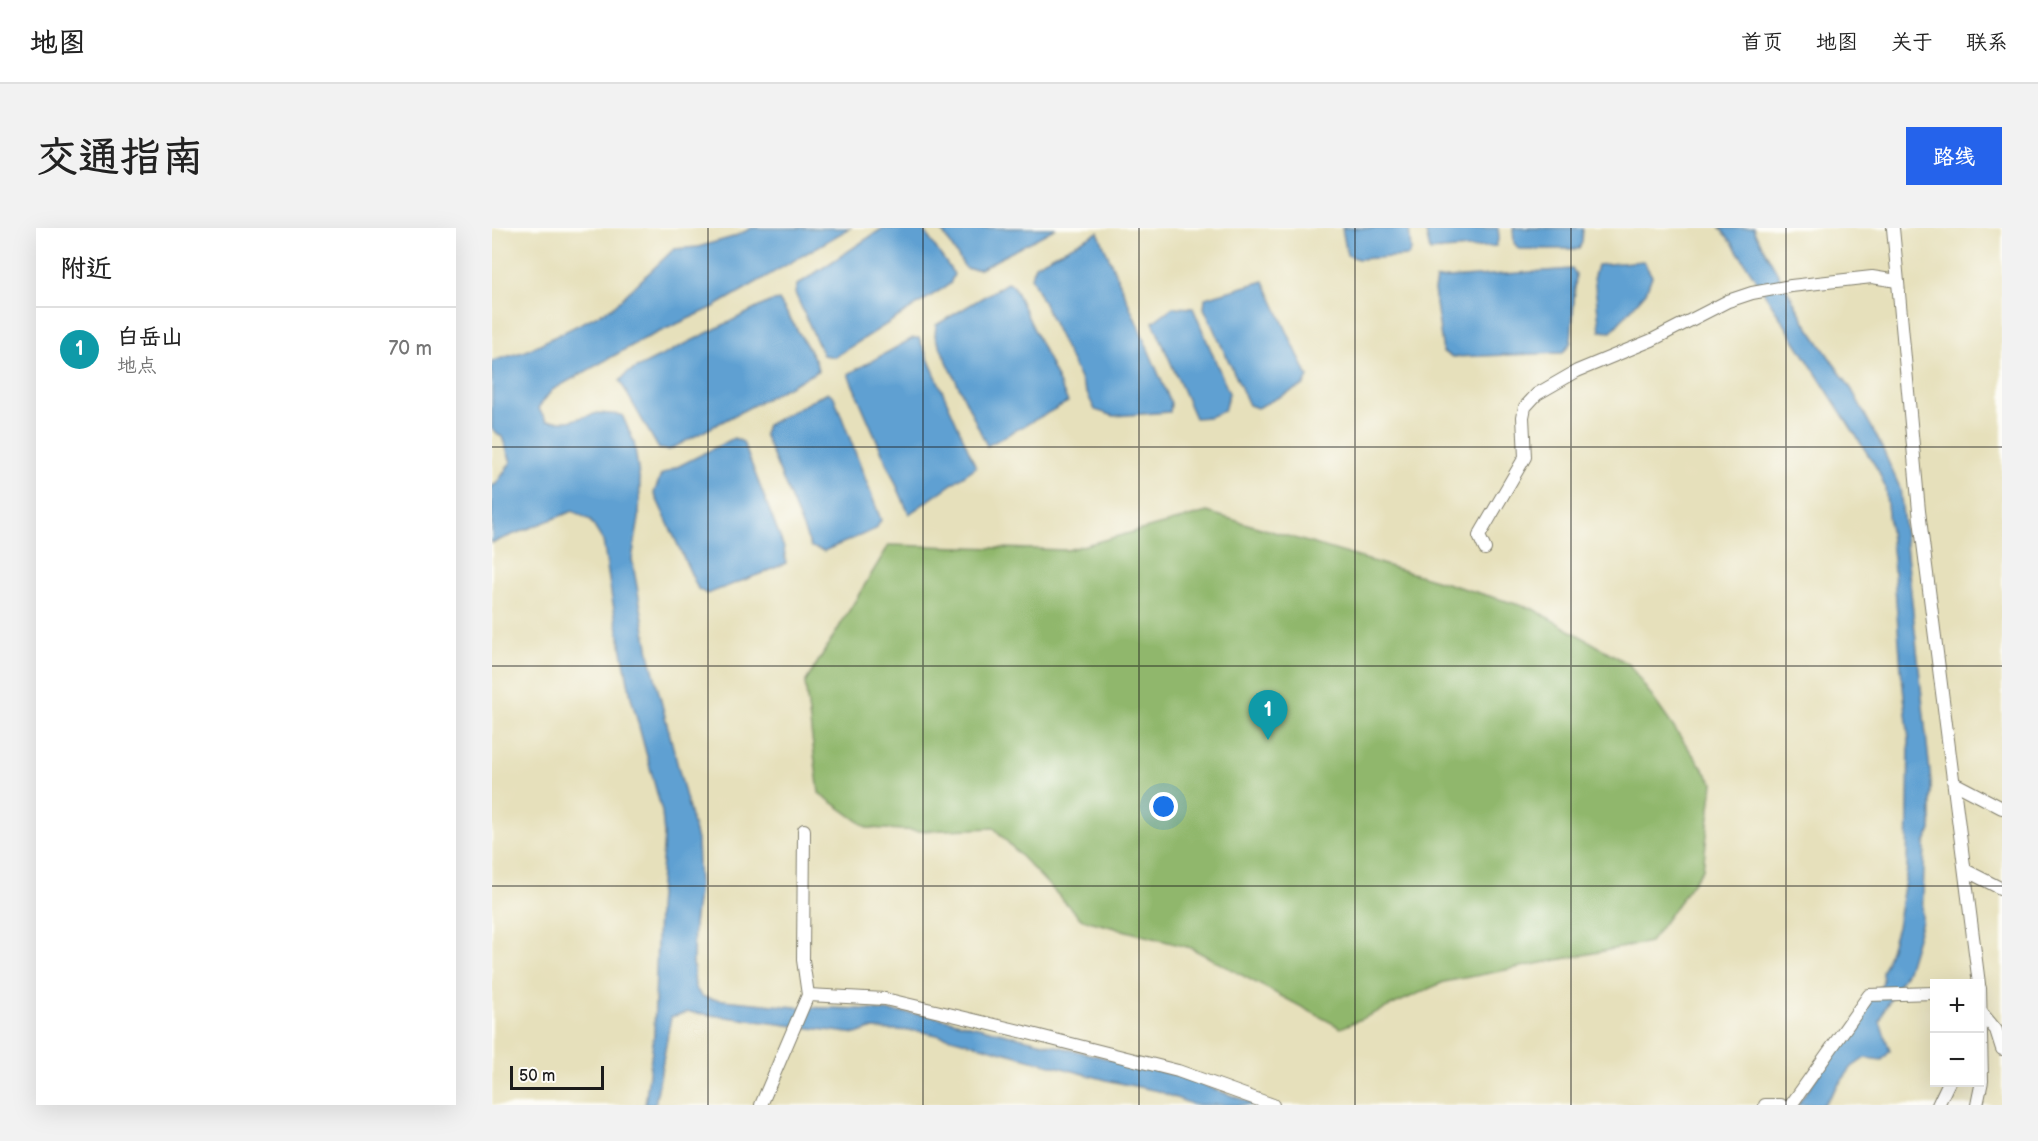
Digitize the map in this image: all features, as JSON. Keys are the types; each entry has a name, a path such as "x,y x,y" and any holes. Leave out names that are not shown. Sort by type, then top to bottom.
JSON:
{"street":[{"path":"1893,228 1919,511 1978,979"},
{"path":"1485,549 1479,536 1525,457 1523,417 1526,408 1537,394 1577,370 1652,340 1728,301 1752,293 1791,286 1872,278 1897,282"},
{"path":"1954,783 2002,808"},
{"path":"761,1105 805,1000 804,830"},
{"path":"1965,870 2002,889"},
{"path":"1791,1105 1869,995 1930,993"},
{"path":"805,1000 885,999 1178,1071 1273,1105"},
{"path":"1984,1014 2002,1021"},
{"path":"1984,1017 1996,1030 2002,1049"},
{"path":"1977,1105 1982,1081 1981,1033"},
{"path":"1938,1105 1947,1087"},
{"path":"1765,1105 1781,1105"}],"green space":[{"path":"1207,512 1533,609 1629,664 1713,783 1703,869 1650,942 1444,982 1341,1028 1191,948 1081,919 994,828 920,831 868,828 819,793 805,683 889,545 1067,550"}],"water":[{"path":"752,228 850,228 714,307 644,339 552,390 538,408 547,421 569,421 598,413 622,415 634,442 640,483 639,519 632,559 650,658 697,840 699,885 694,925 695,987 701,996 712,999 928,1015 1172,1074 1258,1105 1194,1105 1158,1091 1110,1081 918,1031 870,1029 856,1034 688,1012 671,1017 655,1105 645,1105 654,1034 658,909 664,835 662,812 631,697 603,541 590,520 573,511 492,543 492,486 496,484 511,462 502,437 492,429 492,361 526,351 612,308 674,249 698,247 733,237"},
{"path":"883,228 922,228 954,274 950,284 835,357 823,355 795,293 797,285"},
{"path":"940,228 1056,228 980,269 966,269"},
{"path":"1342,228 1409,228 1411,250 1408,256 1358,259 1347,255"},
{"path":"1425,228 1498,228 1499,237 1496,246 1430,251"},
{"path":"1513,228 1583,228 1582,242 1579,249 1519,249 1514,243"},
{"path":"1720,228 1754,228 1807,325 1852,390 1879,441 1900,488 1931,782 1931,830 1925,844 1922,921 1907,971 1884,1010 1880,1022 1890,1051 1882,1060 1865,1058 1852,1067 1823,1105 1797,1105 1883,982 1882,972 1897,927 1907,869 1909,740 1885,487 1878,470 1731,241"},
{"path":"1098,232 1171,403 1170,412 1114,416 1095,410 1031,277 1035,265"},
{"path":"1643,261 1652,276 1646,292 1611,332 1600,331 1594,276 1597,265"},
{"path":"1572,269 1576,274 1571,342 1563,353 1453,357 1443,352 1434,290 1436,279"},
{"path":"1264,281 1308,377 1304,385 1257,408 1249,405 1204,308 1205,298"},
{"path":"1007,283 1013,285 1068,402 987,446 935,336 936,325"},
{"path":"779,300 816,361 818,371 669,450 659,449 620,381 627,373 769,302"},
{"path":"1173,307 1193,308 1229,393 1224,411 1209,417 1195,418 1153,322"},
{"path":"913,338 919,338 976,467 909,514 848,374"},
{"path":"828,392 834,397 881,520 876,529 824,551 811,547 764,434 767,425"},
{"path":"734,438 743,442 784,548 786,563 707,594 698,589 654,493 661,475"}],"place":[{"name":"白岳山","path":"1268,740"}]}
